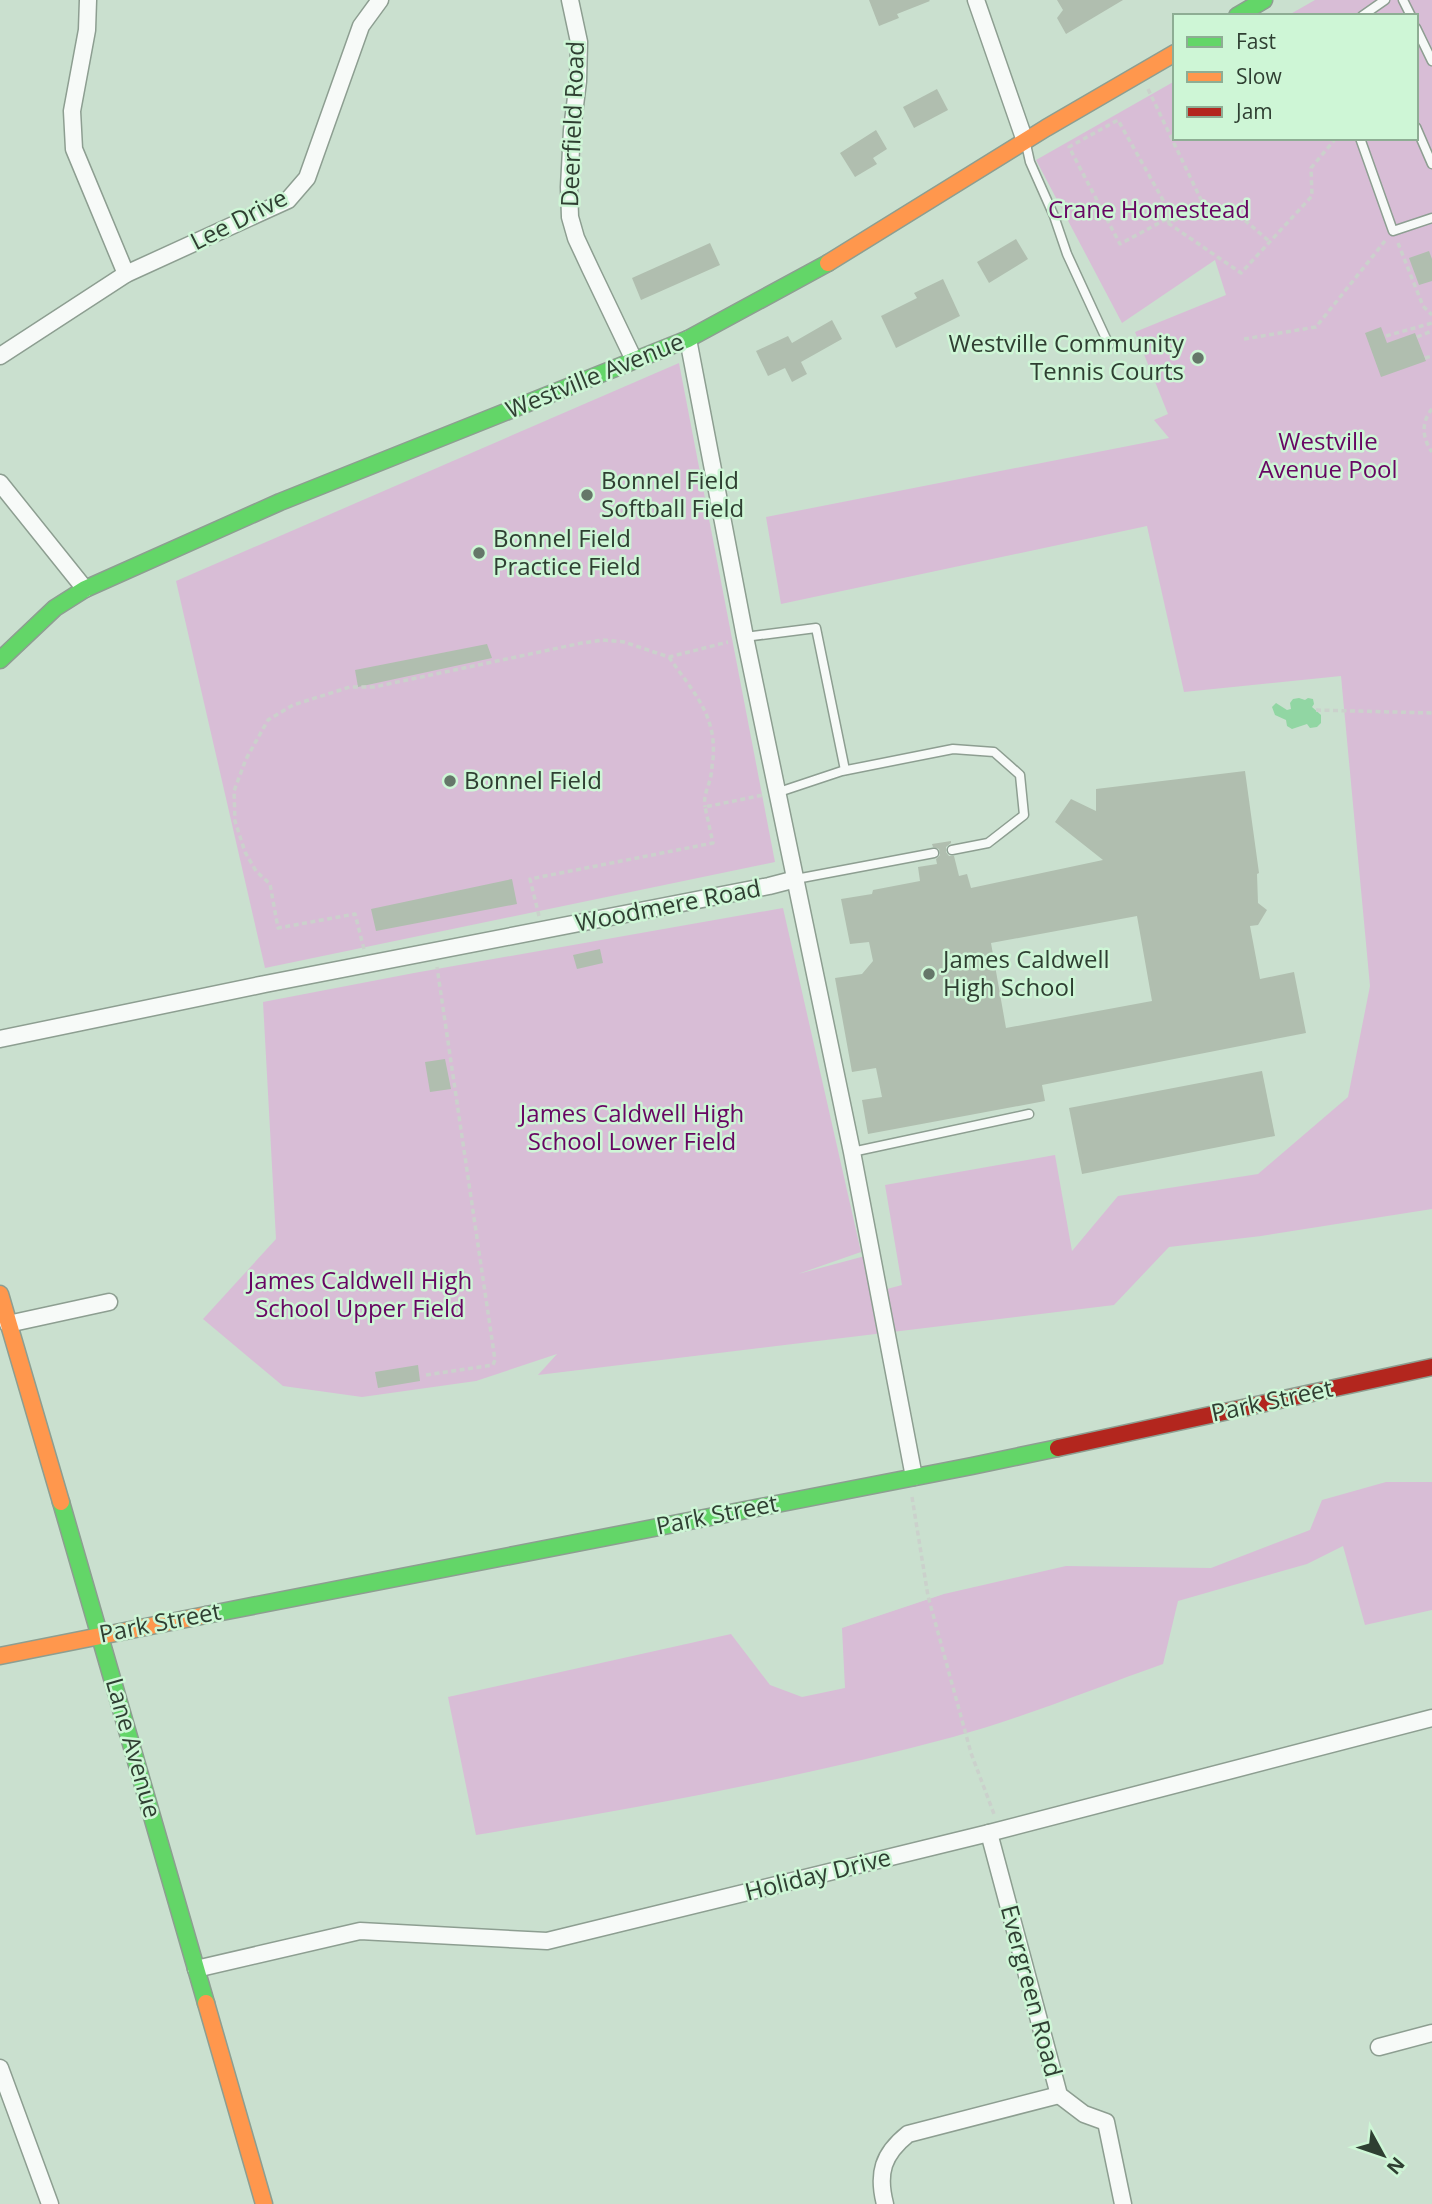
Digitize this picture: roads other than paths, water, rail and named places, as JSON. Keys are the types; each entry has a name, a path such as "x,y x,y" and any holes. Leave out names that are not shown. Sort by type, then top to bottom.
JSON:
{"street":[{"path":"89,0 87,30 72,111 74,149 126,275"},
{"name":"Lee Drive","path":"0,356 126,275 288,200 307,178 361,26 380,0"},
{"name":"Deerfield Road","path":"570,0 579,42 570,164 570,217 576,238 634,360"},
{"path":"976,0 1025,141"},
{"path":"1240,14 1264,0"},
{"name":"Westville Avenue","path":"0,660 55,608 85,589 280,502 688,340 853,249 1025,141 1173,53"},
{"path":"688,340 852,1152 914,1477"},
{"path":"0,483 85,589"},
{"name":"Woodmere Road","path":"0,1039 796,879"},
{"name":"Lane Avenue","path":"0,1294 101,1634 264,2204"},
{"path":"8,1324 109,1302"},
{"name":"Park Street","path":"0,1656 101,1634 914,1477 1432,1367"},
{"name":"Holiday Drive","path":"196,1969 360,1931 547,1941 989,1833 1432,1718"},
{"name":"Evergreen Road","path":"989,1833 1059,2095 1084,2114 1106,2122 1123,2204"},
{"path":"1379,2046 1432,2033"},
{"path":"0,2068 50,2204"},
{"path":"885,2204 881,2174 886,2158 895,2144 908,2134 1059,2095"}],"lane":[{"path":"1366,14 1385,0"},
{"path":"1418,32 1432,61"},
{"path":"1418,132 1432,164"},
{"path":"1361,140 1393,231 1432,218"},
{"path":"1025,141 1030,162 1054,216 1067,254 1110,345"},
{"path":"746,637 816,628 845,770"},
{"path":"779,792 845,770 953,749 994,752 1020,775 1024,815 988,843 952,850"},
{"path":"796,879 934,853"},
{"path":"852,1152 1029,1114"}],"place":[{"name":"Westville Community Tennis Courts","path":"1198,358"},
{"name":"Bonnel Field Softball Field","path":"587,495"},
{"name":"Bonnel Field Practice Field","path":"479,553"},
{"name":"Bonnel Field","path":"450,781"},
{"name":"James Caldwell High School","path":"929,974"}],"park label":[{"name":"Crane Homestead","path":"1149,210"},
{"name":"Westville Avenue Pool","path":"1328,456"},
{"name":"James Caldwell High School Lower Field","path":"632,1128"},
{"name":"James Caldwell High School Upper Field","path":"360,1295"}]}
